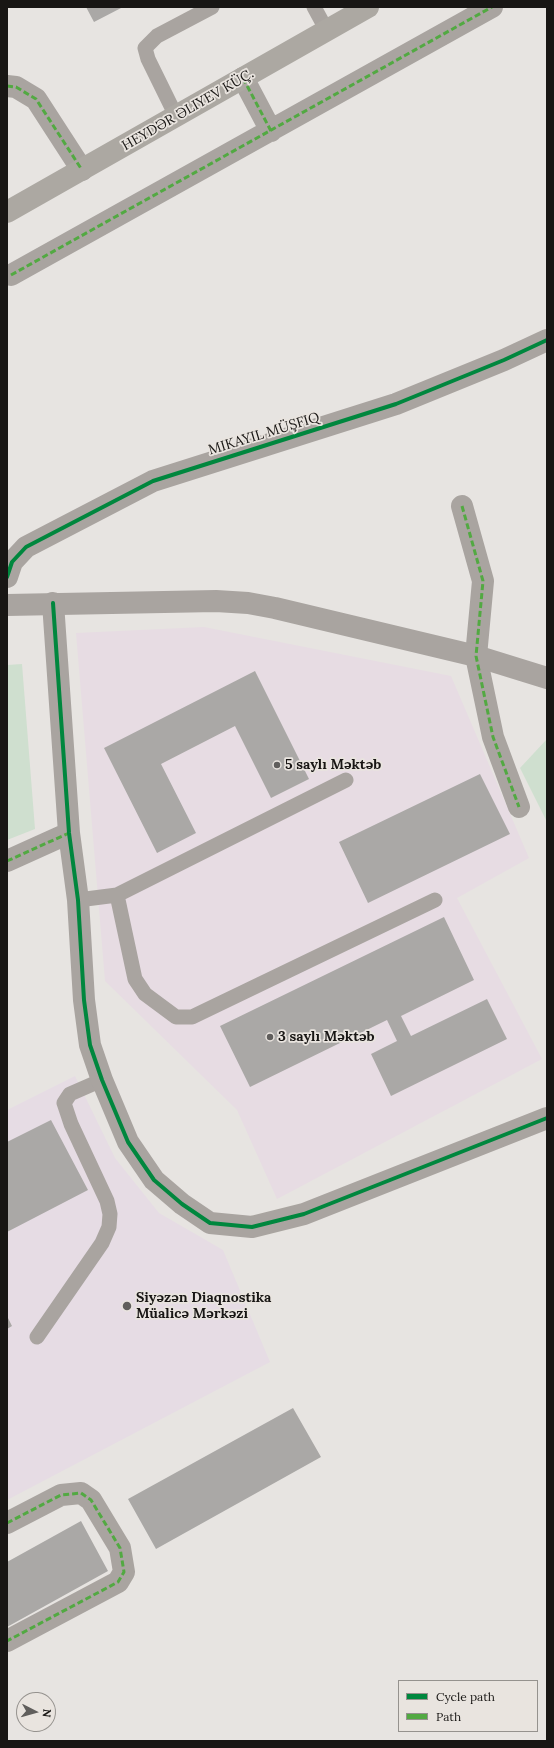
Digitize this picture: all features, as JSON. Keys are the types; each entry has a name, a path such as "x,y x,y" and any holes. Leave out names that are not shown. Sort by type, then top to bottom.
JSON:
{"main road":[{"name":"HEYDƏR ƏLIYEV KÜÇ.","path":"7,212 368,7"}],"street":[{"path":"11,275 492,7"},
{"path":"244,78 271,131"},
{"path":"7,86 16,87 36,99 82,170"},
{"path":"7,577 12,562 26,547 153,481 396,404 504,360 547,340"},
{"path":"462,506 483,581 476,656 493,737 519,807"},
{"path":"7,604 216,601 248,603 476,656 547,678"},
{"path":"53,603 69,833 78,900 84,1000 90,1045 102,1080 128,1142 154,1180 182,1204 210,1223 252,1227 304,1214 547,1118"},
{"path":"7,861 69,833"},
{"path":"7,1523 61,1495 81,1493 91,1500 120,1548 124,1572 118,1582 7,1641"}],"lane":[{"path":"176,116 148,59 145,48 157,36 212,7"},
{"path":"314,7 327,31"},
{"path":"78,900 117,895 346,780"},
{"path":"117,895 135,979 145,994 176,1017 192,1018 436,900"},
{"path":"37,1337 102,1243 109,1227 110,1214 107,1201 71,1124 64,1103 70,1094 102,1080"}],"shaded area":[{"path":"204,627 451,676 529,858 457,898 542,1059 277,1199 237,1110 105,981 76,633"},
{"name":"Siyəzən Diaqnostika Müalicə Mərkəzi","path":"75,1076 115,1158 159,1213 223,1250 270,1362 7,1500 7,1110"}],"green space":[{"path":"22,664 35,829 7,840 7,665"},
{"path":"547,739 547,822 520,768"}],"building":[{"path":"86,7 123,7 94,22"},
{"path":"255,671 309,779 271,798 235,726 161,764 196,833 157,853 104,748"},
{"path":"480,774 510,834 368,903 339,842"},
{"path":"444,917 474,980 401,1016 411,1036 487,999 507,1039 391,1096 371,1054 397,1041 387,1020 250,1087 220,1026"},
{"path":"51,1120 88,1190 7,1232 7,1142"},
{"path":"7,1316 12,1326 7,1329"},
{"path":"293,1408 321,1457 156,1549 128,1499"},
{"path":"81,1521 108,1571 7,1627 7,1562"}],"marked path":[{"path":"11,275 492,7"},
{"path":"243,78 271,131"},
{"path":"7,86 16,87 36,99 82,170"},
{"path":"462,506 483,581 476,656 493,737 519,807"},
{"path":"7,861 69,833"},
{"path":"7,1523 61,1495 81,1493 91,1500 120,1548 124,1572 118,1582 7,1641"}],"cycle path":[{"name":"MIKAYIL MÜŞFIQ","path":"7,577 12,562 26,547 153,481 396,404 504,360 547,340"},
{"path":"53,603 69,833 78,900 84,1000 90,1045 102,1080 128,1142 154,1180 182,1204 210,1223 252,1227 304,1214 547,1118"}],"place":[{"name":"5 saylı Məktəb","path":"277,765"},
{"name":"3 saylı Məktəb","path":"270,1037"},
{"name":"Siyəzən Diaqnostika Müalicə Mərkəzi","path":"127,1306"}]}
